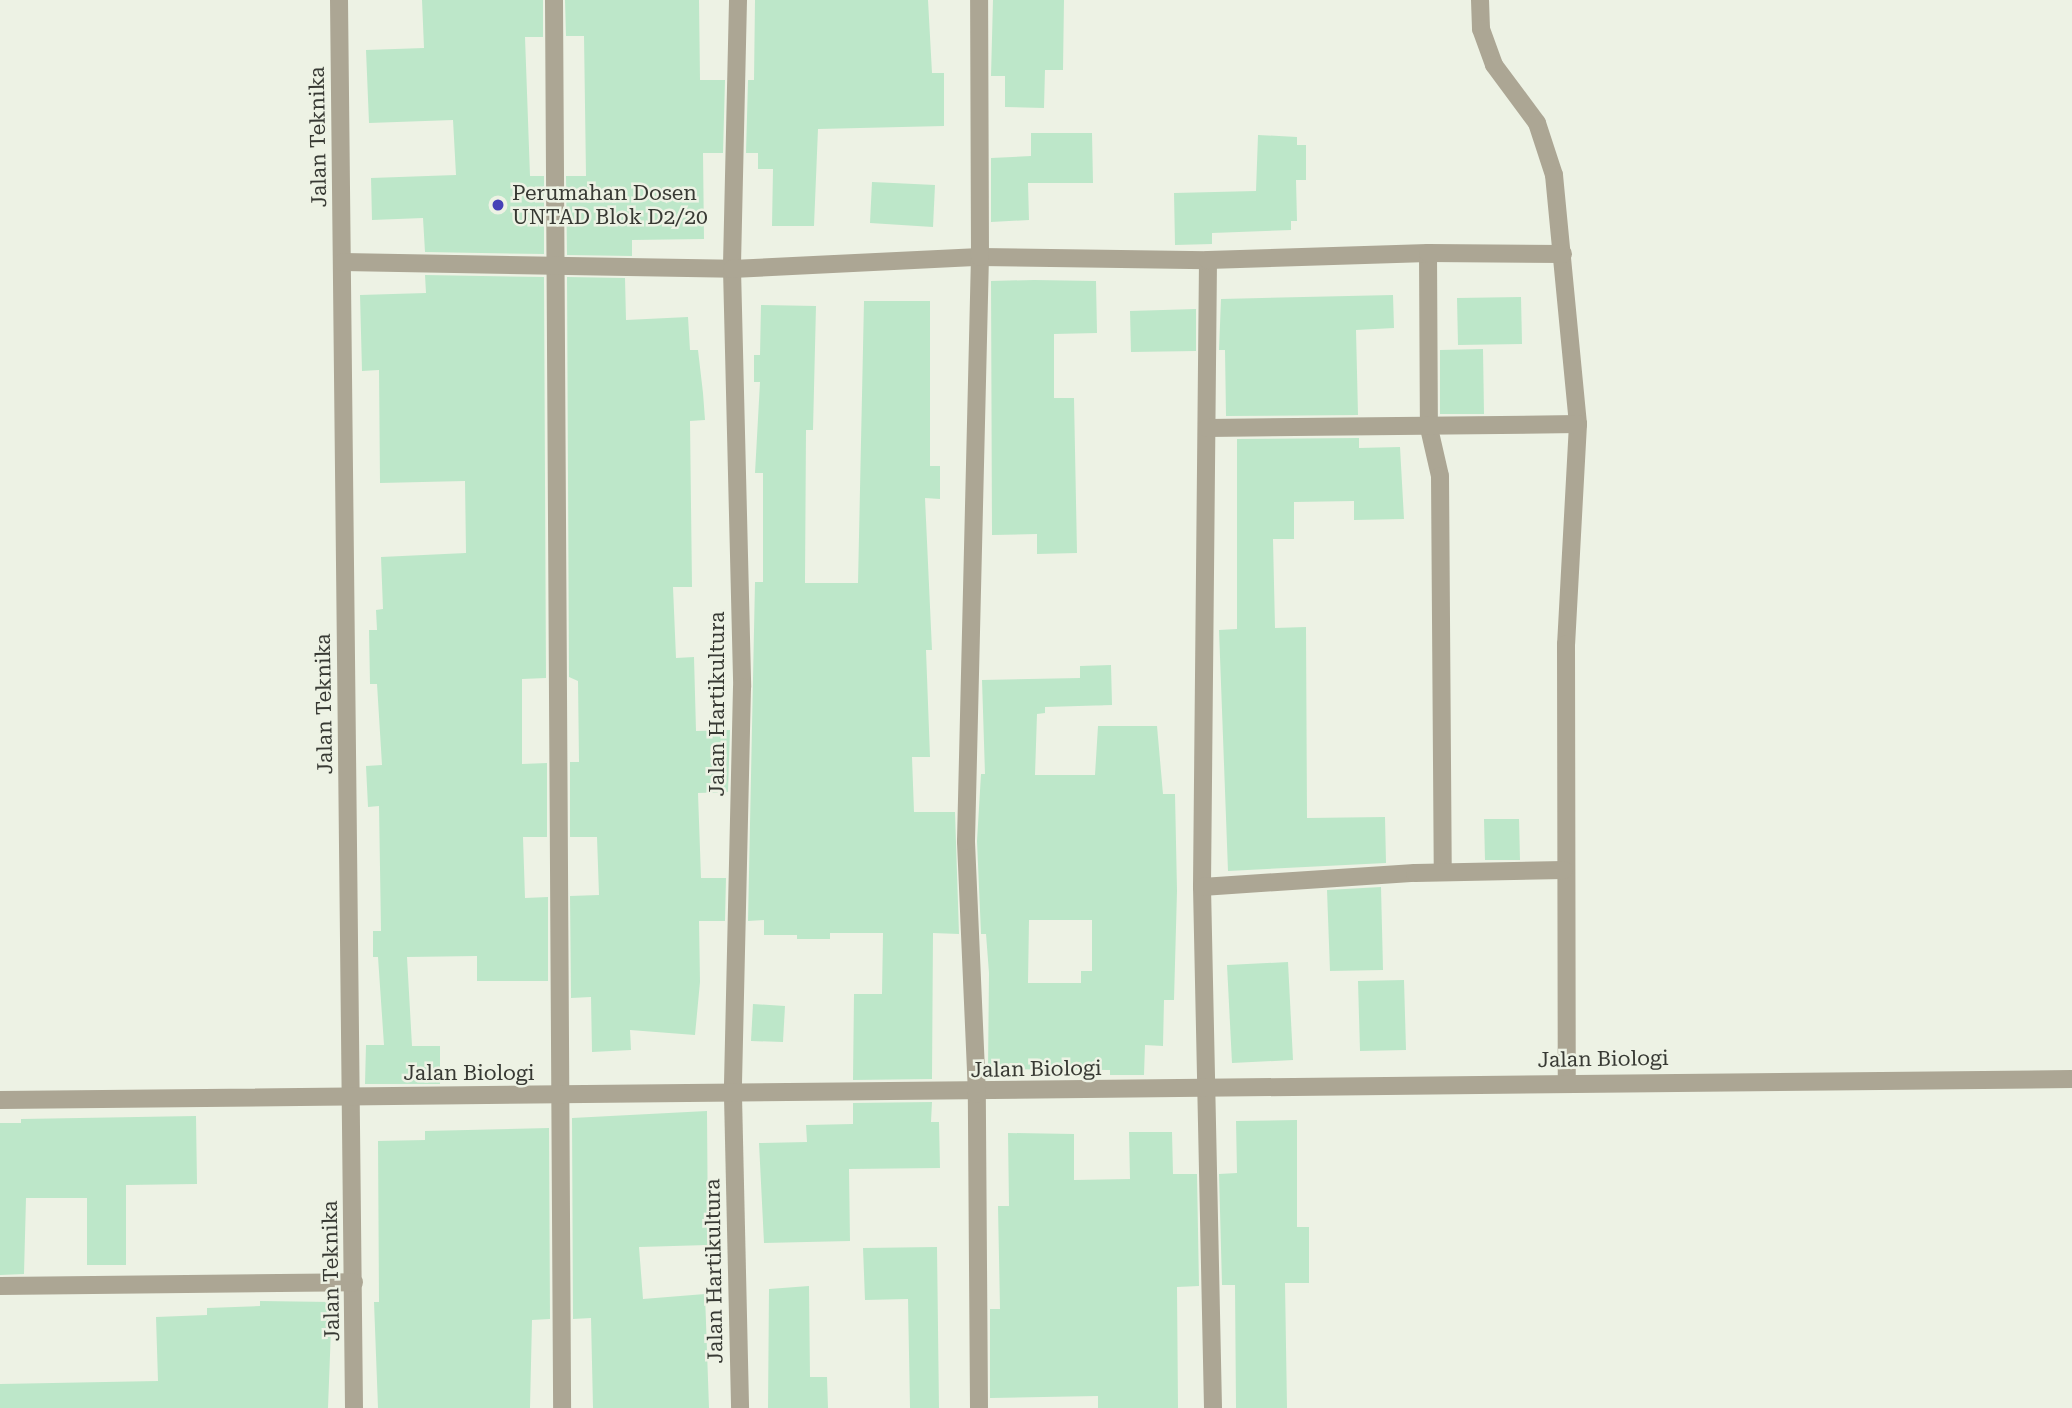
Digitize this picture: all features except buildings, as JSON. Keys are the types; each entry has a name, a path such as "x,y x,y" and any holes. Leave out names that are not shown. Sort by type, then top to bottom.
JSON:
{"street":[{"name":"Jalan Teknika","path":"339,0 355,1282 354,1408"},
{"path":"554,0 558,267 562,1408"},
{"name":"Jalan Hartikultura","path":"738,0 732,269 742,687 733,1096 740,1408"},
{"path":"979,0 981,257 966,841 978,1094 979,1408"},
{"path":"1480,0 1481,29 1494,65 1537,123 1550,162 1563,254 1578,424 1566,644 1564,870 1567,1081"},
{"path":"343,262 732,269 981,257 1208,260 1428,253 1563,254"},
{"path":"1428,253 1429,428 1440,476 1443,872"},
{"path":"1208,260 1202,887 1204,1088 1213,1408"},
{"path":"1207,428 1429,428 1578,424"},
{"path":"1202,887 1443,872 1564,870"},
{"name":"Jalan Biologi","path":"0,1100 351,1095 978,1094 1567,1081 2072,1079"},
{"path":"0,1286 355,1282"}],"place":[{"name":"Perumahan Dosen UNTAD Blok D2/20","path":"498,205"}]}
